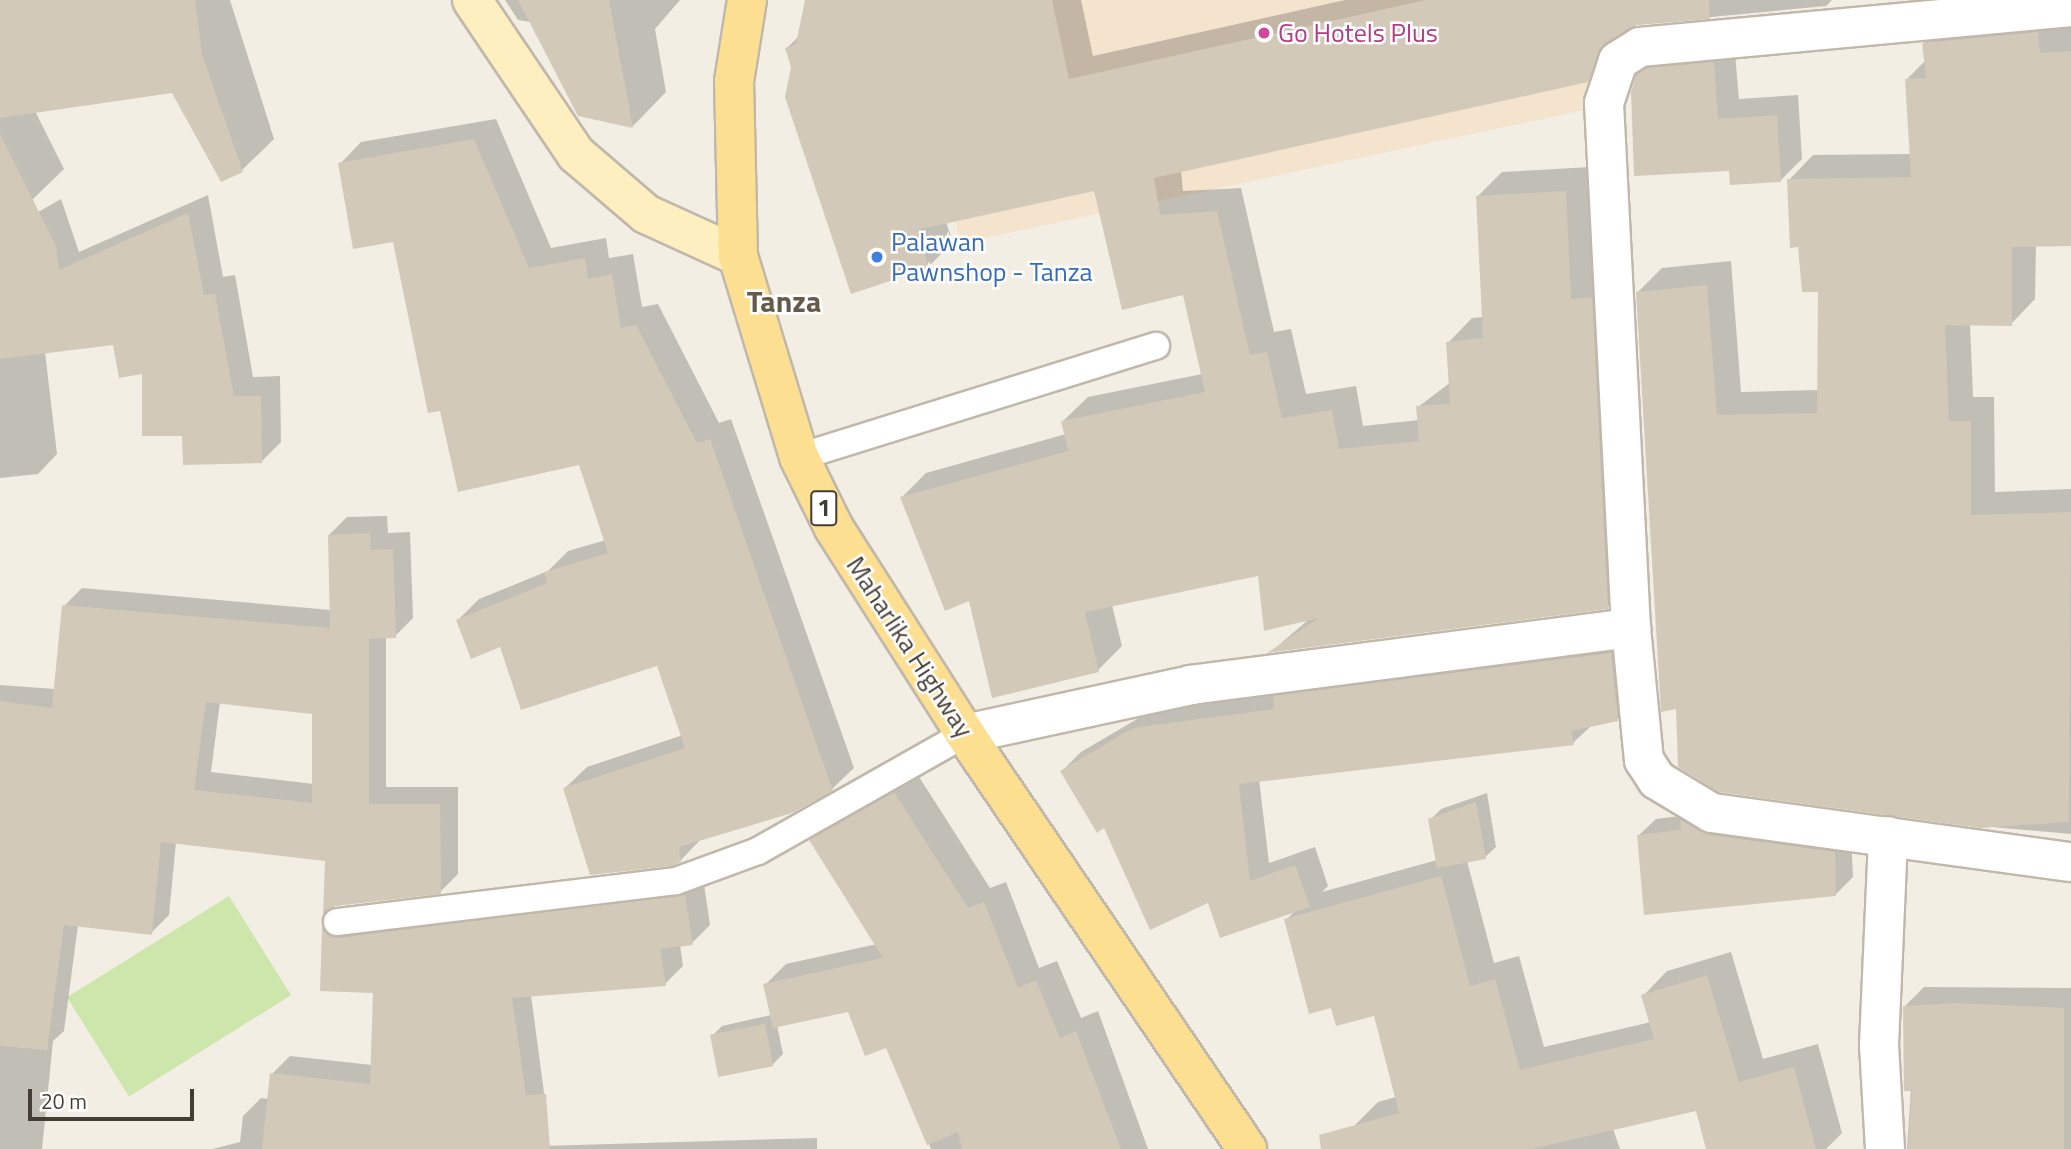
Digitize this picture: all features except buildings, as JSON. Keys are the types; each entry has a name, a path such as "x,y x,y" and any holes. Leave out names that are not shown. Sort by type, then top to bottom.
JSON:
{"main road":[{"path":"472,0 576,155 646,214 738,256"},
{"name":"Maharlika Highway","path":"747,0 734,81 738,256 799,457 834,528 965,734 1247,1149"}],"street":[{"path":"2071,7 1640,47 1618,61 1604,103 1630,628 1644,760 1657,780 1712,813 2071,862"},
{"path":"965,734 1191,685 1630,628"},
{"path":"1885,1149 1879,1045 1888,836"}],"lane":[{"path":"799,457 1156,346"},
{"path":"337,922 676,881 758,851 965,734"}],"shaded area":[{"path":"898,0 1579,0 1594,108 961,243"}],"green space":[{"path":"229,896 291,995 129,1096 67,997"}],"place":[{"name":"Go Hotels Plus","path":"1264,33"},
{"name":"Palawan Pawnshop - Tanza","path":"877,257"}],"district":[{"name":"Tanza","path":"784,301"}]}
